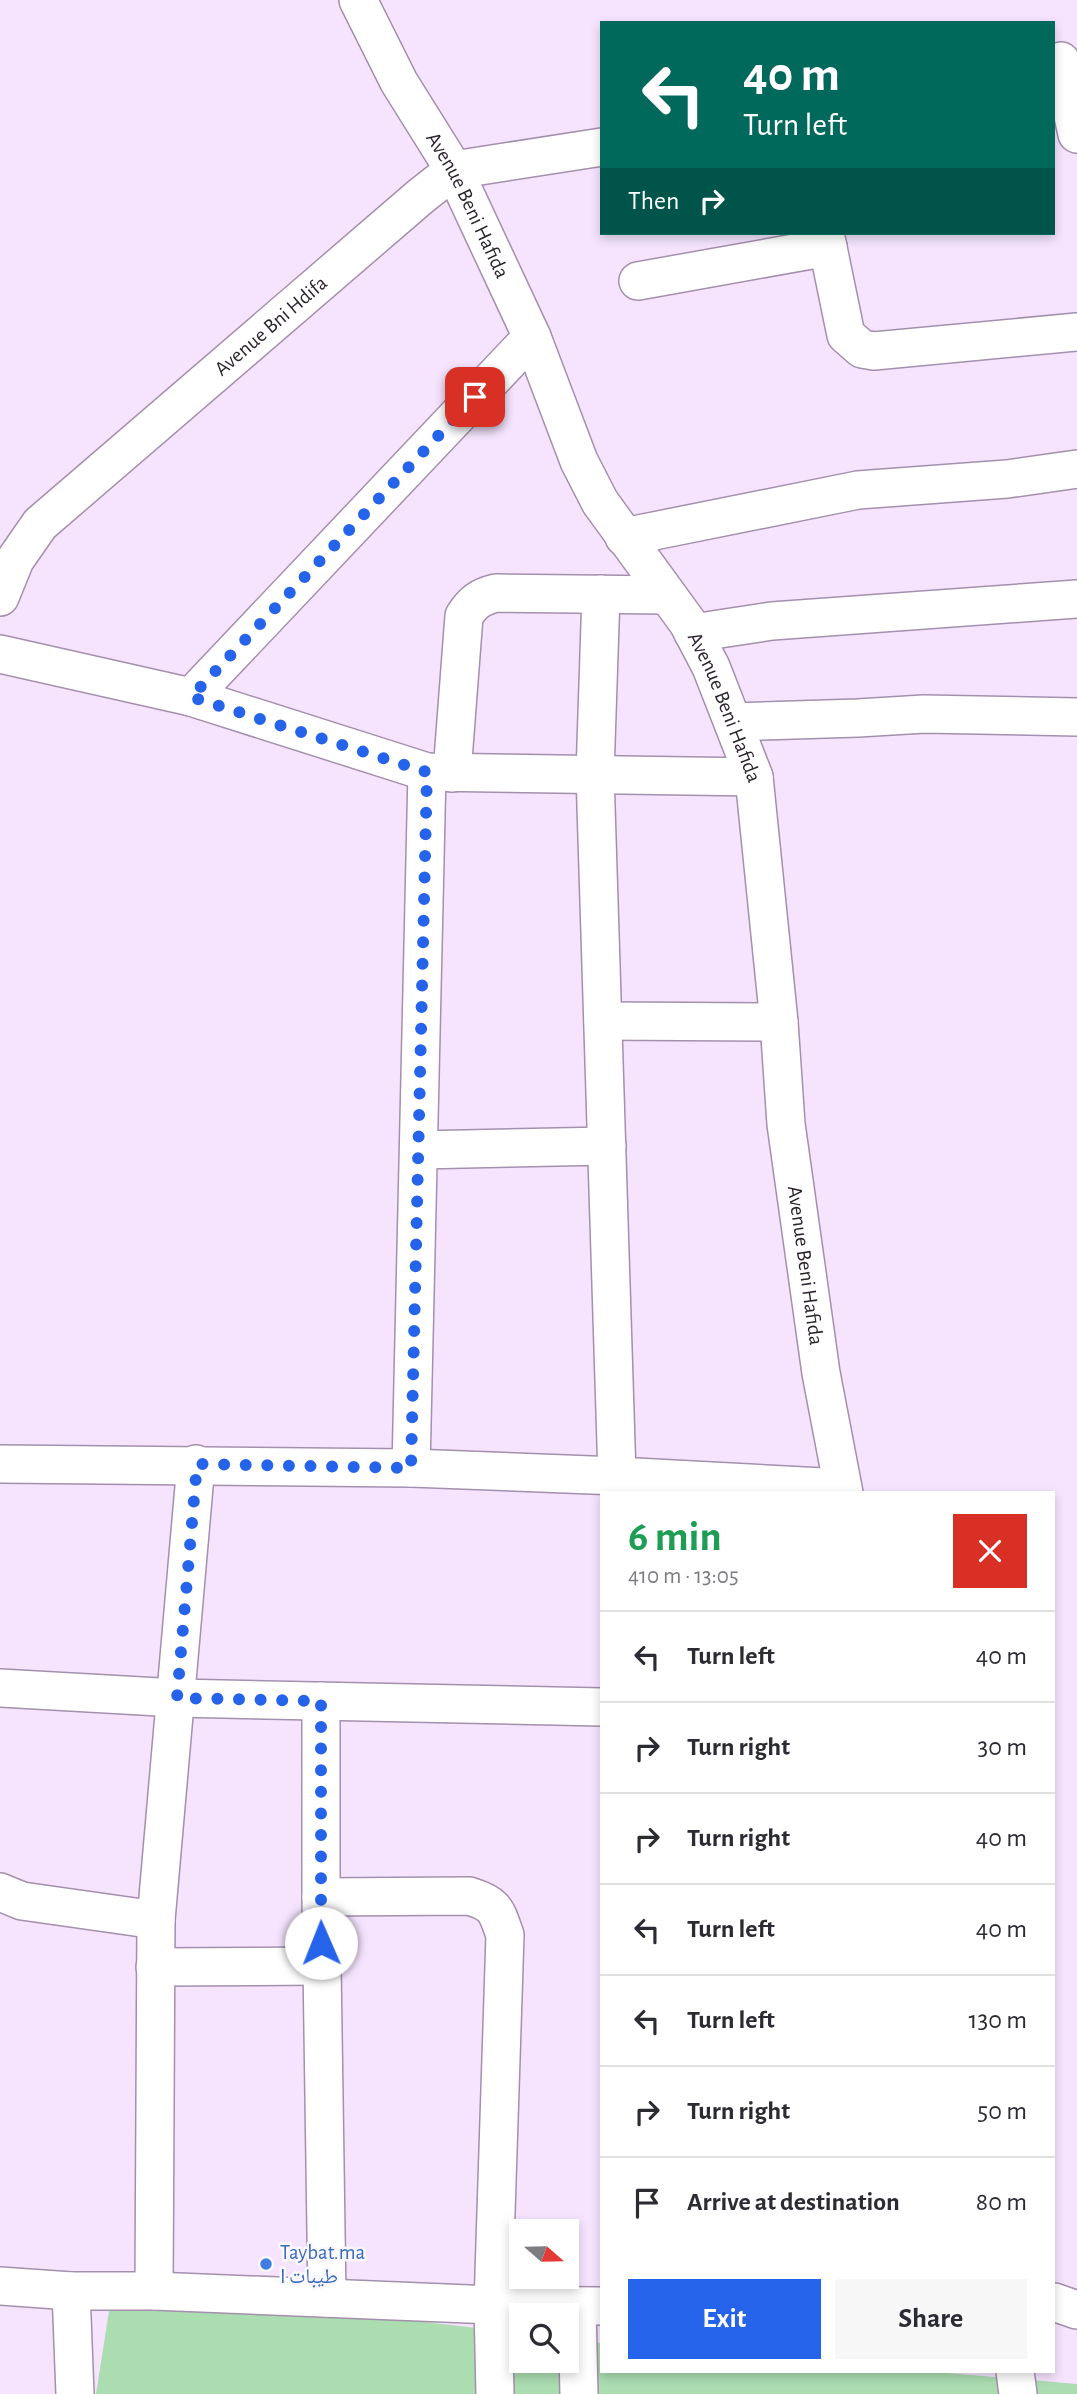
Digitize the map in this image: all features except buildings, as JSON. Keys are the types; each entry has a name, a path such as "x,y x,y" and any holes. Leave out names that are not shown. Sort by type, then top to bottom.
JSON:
{"street":[{"name":"Avenue Beni Hafida","path":"358,0 399,82 454,170 532,337 579,461 600,502 693,633 711,667 754,777 779,1022 786,1124 821,1373 843,1490"},
{"path":"1064,60 1077,134"},
{"name":"Avenue Bni Hdifa","path":"0,597 16,560 40,524 454,170 600,147"},
{"path":"638,281 827,240 846,335 862,349 874,351 1077,332"},
{"path":"191,697 532,337"},
{"path":"624,537 858,490 1007,479 1077,469"},
{"path":"411,1468 419,1150 440,773 464,616 471,604 481,597 496,593 667,596"},
{"path":"600,594 595,774 617,1476"},
{"path":"693,633 785,620 1077,598"},
{"path":"0,654 191,697 440,773 754,777"},
{"path":"733,722 923,713 1077,717"},
{"path":"603,1021 779,1022"},
{"path":"419,1150 607,1146"},
{"path":"0,1464 411,1468 617,1476 843,1490"},
{"path":"154,2291 156,1920 197,1464"},
{"path":"0,1688 177,1698 600,1707"},
{"path":"321,1701 327,2298"},
{"path":"0,1892 22,1900 156,1920"},
{"path":"321,1897 469,1896 485,1900 496,1909 505,1935 493,2305 495,2394"},
{"path":"155,1967 322,1966"},
{"path":"0,2286 71,2291 154,2291 589,2307 579,2394"},
{"path":"71,2291 75,2394"},
{"path":"1055,2302 1077,2310"},
{"path":"1015,2373 1018,2394"}],"green space":[{"path":"154,2291 509,2332 509,2373 579,2373 579,2340 600,2343 600,2373 947,2373 1077,2384 1077,2394 96,2394 112,2292"}],"place":[{"name":"Taybat.ma I طيبات","path":"266,2264"}],"route":[{"path":"321,1943 321,1701 177,1698 197,1464 411,1468 427,772 191,697 475,397"}]}
